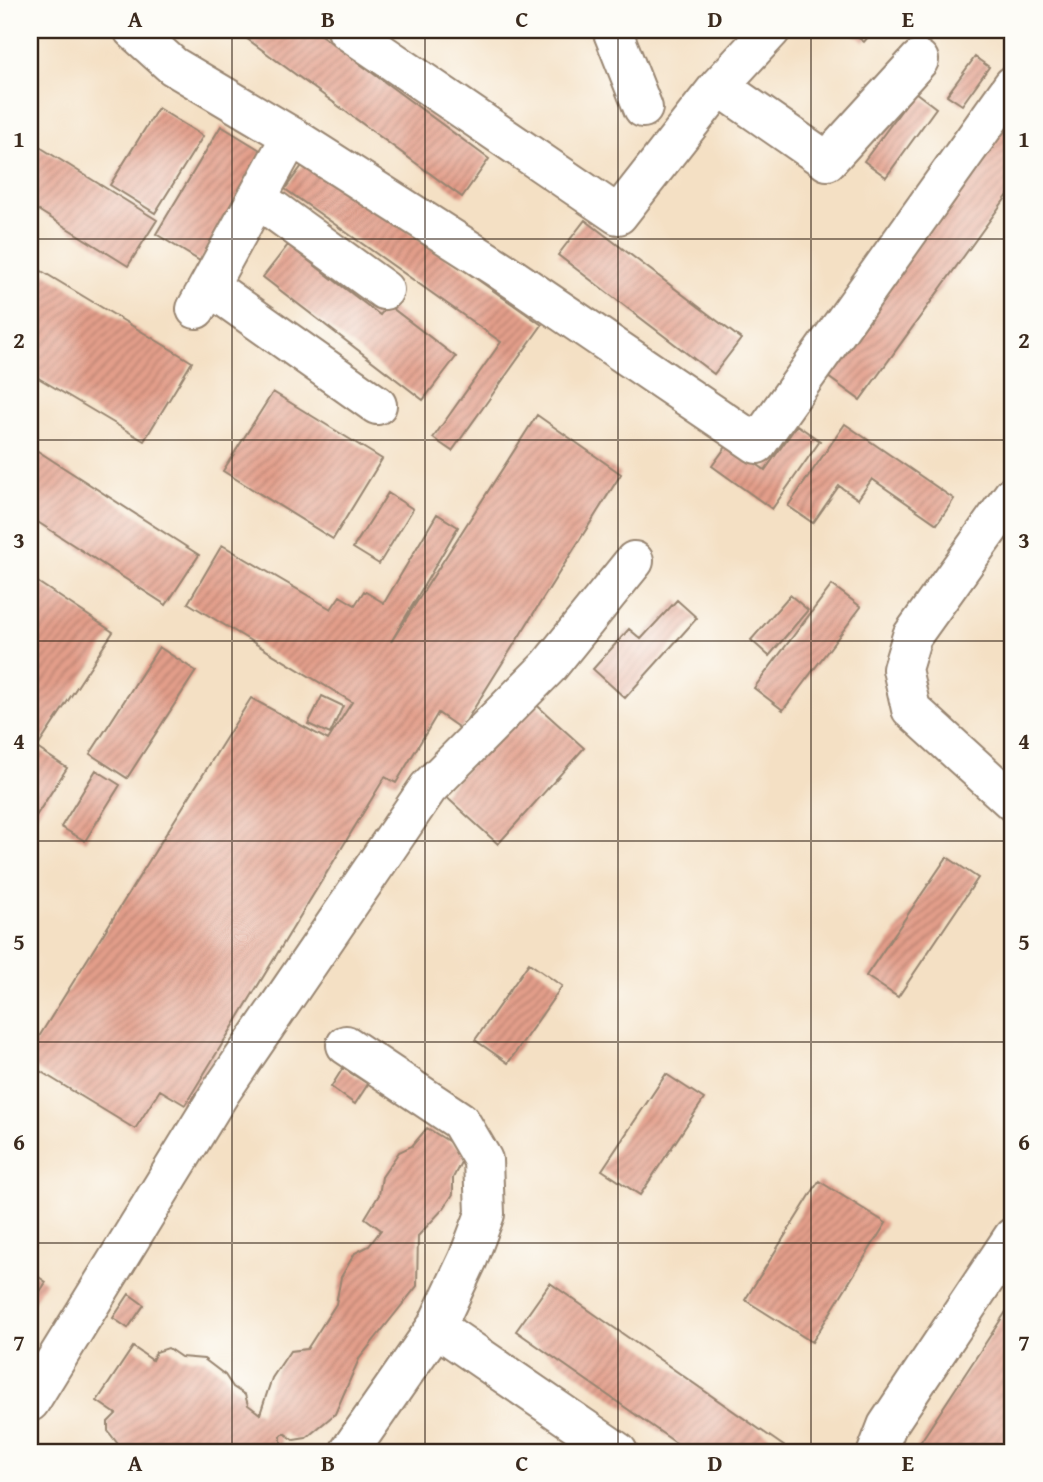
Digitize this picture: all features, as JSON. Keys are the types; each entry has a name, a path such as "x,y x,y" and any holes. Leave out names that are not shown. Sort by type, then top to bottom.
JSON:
{"lane":[{"path":"133,30 173,66 291,136 499,269 757,444 1013,85"},
{"path":"347,30 618,215 719,86 771,30"},
{"path":"612,30 643,108"},
{"path":"719,86 827,161 919,60"},
{"path":"291,136 202,298 377,405"},
{"path":"257,198 384,290"},
{"path":"1013,495 912,636 902,669 911,709 1013,802"},
{"path":"30,1402 220,1093 428,789 549,666 634,561"},
{"path":"346,1045 460,1121 483,1160 485,1214 468,1259 436,1326 351,1452"},
{"path":"877,1452 887,1426 1013,1237"},
{"path":"436,1326 618,1452"}],"building":[{"path":"235,30 314,30 489,159 462,197"},
{"path":"848,30 874,30 864,42"},
{"path":"975,57 989,67 962,105 947,95"},
{"path":"915,92 936,108 886,177 864,161"},
{"path":"158,108 203,136 155,213 110,185"},
{"path":"1013,112 1013,188 860,400 824,374"},
{"path":"221,126 265,153 200,261 156,234"},
{"path":"30,141 157,220 128,266 30,205"},
{"path":"307,159 542,325 452,451 433,438 501,342 285,189"},
{"path":"585,220 741,339 714,374 558,255"},
{"path":"288,245 380,315 388,305 456,357 423,400 263,277"},
{"path":"30,264 192,362 144,441 30,373"},
{"path":"273,392 382,459 333,539 223,471"},
{"path":"537,415 621,474 461,729 438,713 396,783 385,777 185,1105 160,1090 135,1129 30,1065 30,1051 251,698 328,740 352,702 188,603 222,545 331,609 340,596 355,605 364,591 384,603 437,514 458,527 391,642"},
{"path":"845,424 954,499 937,524 872,479 858,499 839,486 813,523 788,506"},
{"path":"797,425 820,441 772,509 712,466 728,444 765,470"},
{"path":"30,446 199,555 166,605 30,517"},
{"path":"388,493 413,509 379,564 353,548"},
{"path":"30,577 113,632 37,748 67,768 30,825"},
{"path":"832,585 861,607 783,710 754,688"},
{"path":"790,595 808,610 769,656 751,640"},
{"path":"677,600 697,618 625,698 593,669 629,629 641,639"},
{"path":"159,647 196,671 127,778 90,754"},
{"path":"322,696 343,706 330,734 308,724"},
{"path":"530,699 584,748 498,844 443,794"},
{"path":"96,770 120,785 85,841 61,827"},
{"path":"947,857 978,878 898,997 866,976"},
{"path":"529,963 562,986 508,1063 475,1040"},
{"path":"343,1068 368,1084 355,1104 331,1087"},
{"path":"666,1074 704,1099 640,1195 602,1170"},
{"path":"427,1128 466,1152 453,1178 453,1194 418,1236 417,1286 359,1359 335,1414 306,1438 294,1440 284,1433 281,1436 281,1452 124,1452 108,1431 108,1422 116,1414 97,1401 133,1347 152,1360 156,1352 168,1348 181,1357 204,1359 225,1375 233,1387 245,1395 248,1405 260,1414 272,1378 290,1351 307,1349 336,1304 341,1277 355,1253 369,1246 381,1230 365,1218 379,1195 382,1177 399,1152 412,1146"},
{"path":"819,1181 886,1223 812,1342 745,1300"},
{"path":"30,1271 46,1282 30,1307"},
{"path":"550,1283 785,1447 781,1452 689,1452 516,1331"},
{"path":"129,1294 144,1305 128,1328 113,1318"},
{"path":"1013,1301 1013,1441 1006,1452 914,1452"}]}
